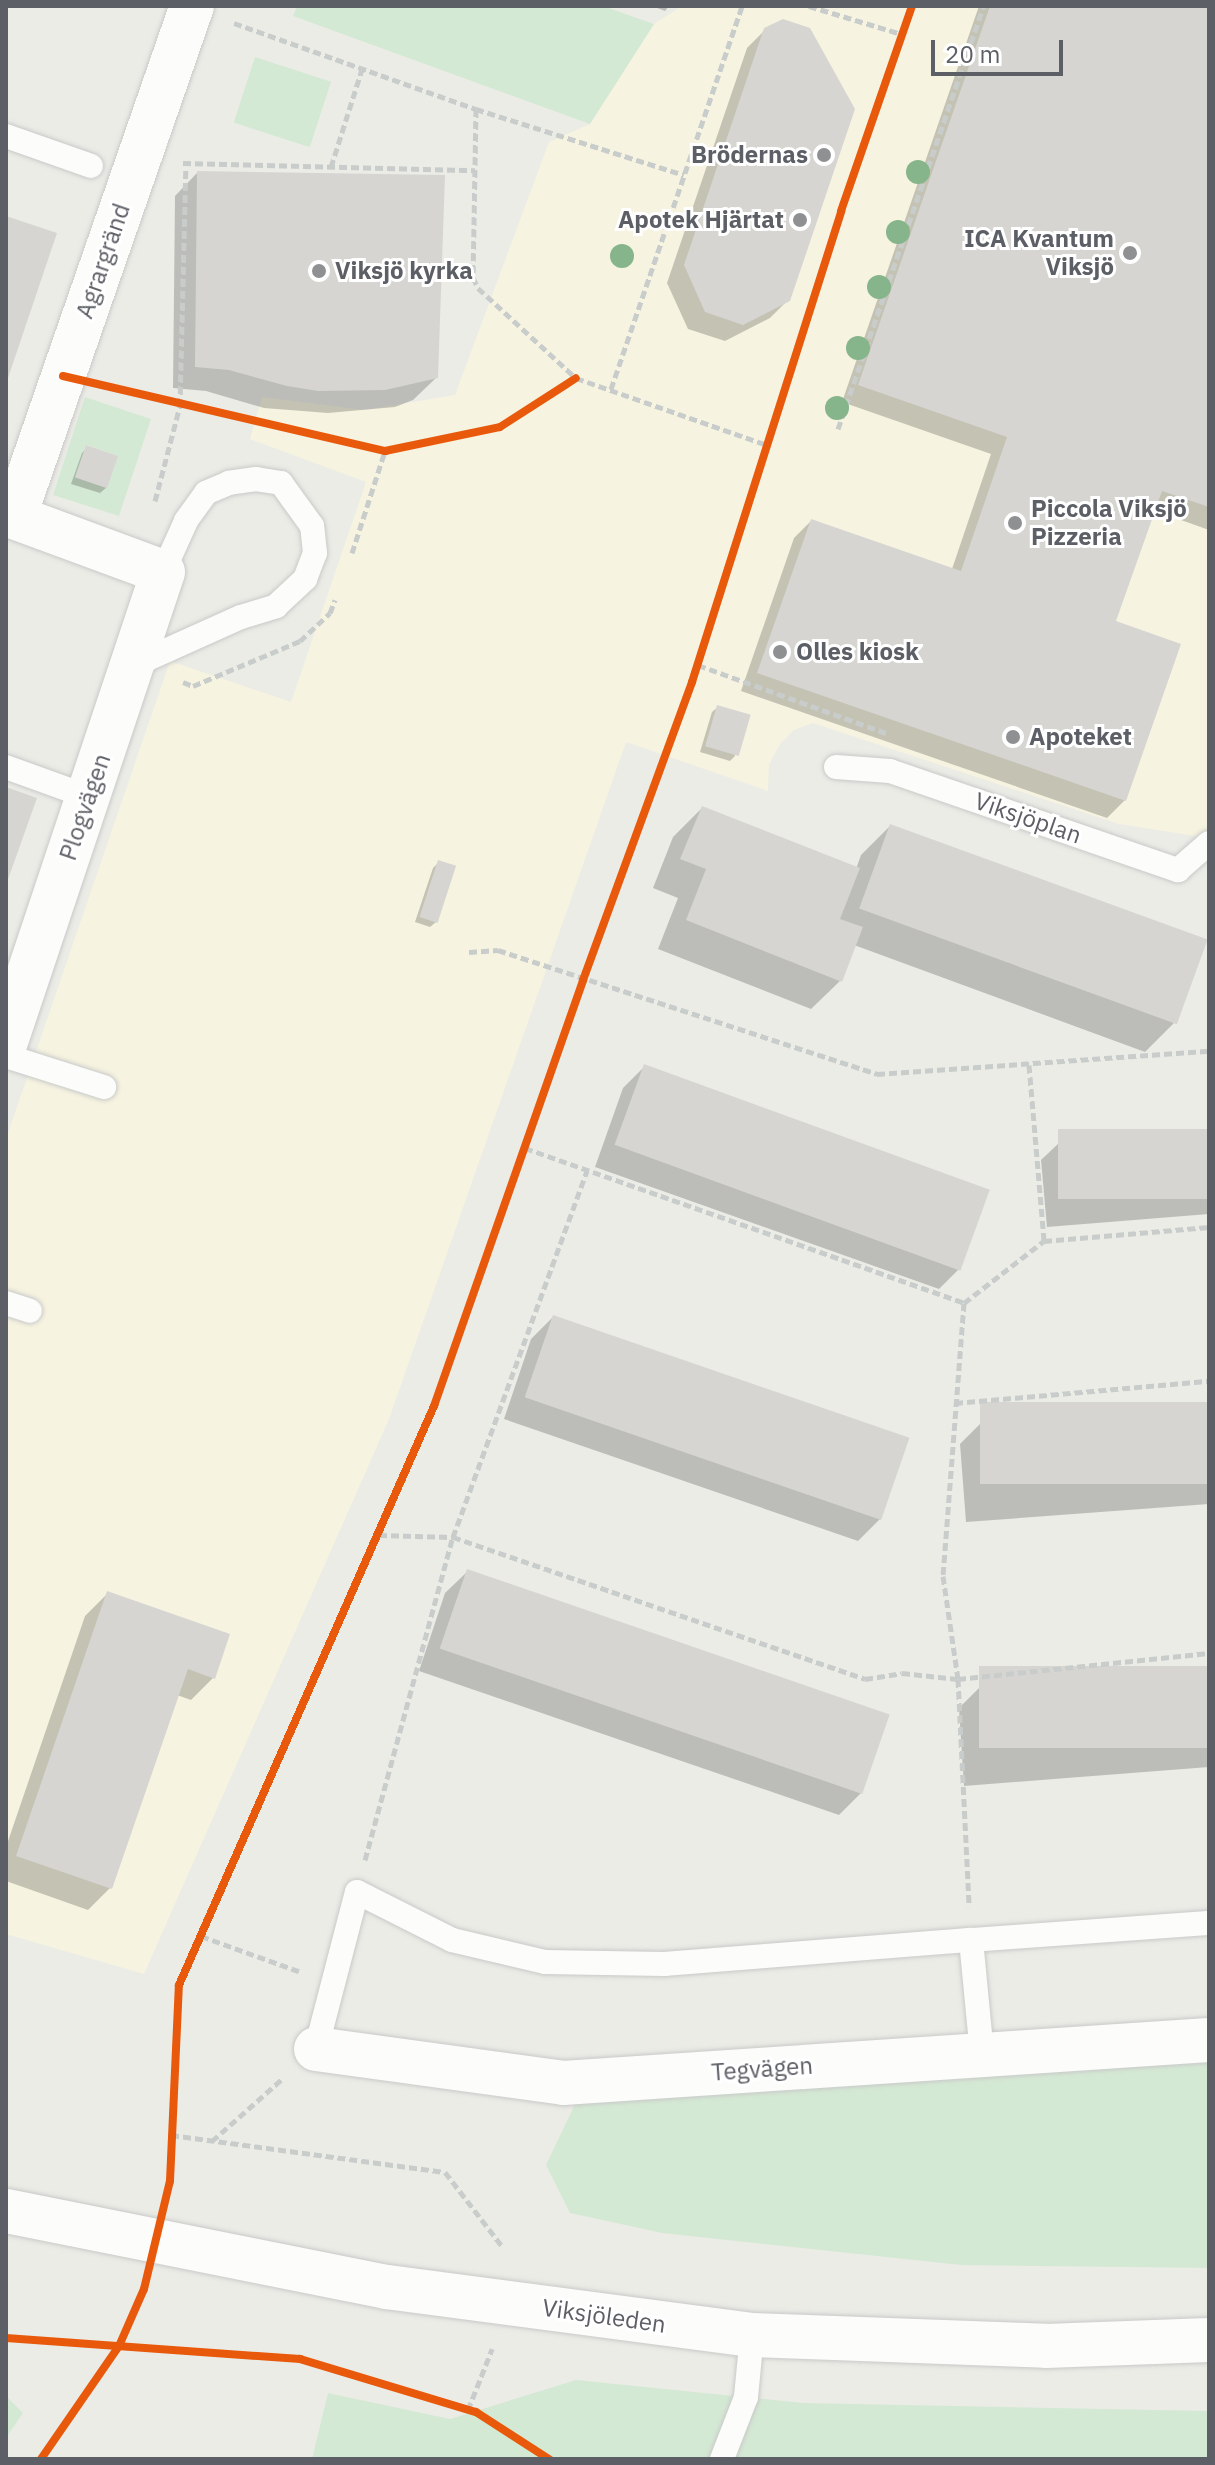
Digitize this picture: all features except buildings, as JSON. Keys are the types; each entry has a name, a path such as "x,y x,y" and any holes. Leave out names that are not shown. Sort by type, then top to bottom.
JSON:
{"street":[{"name":"Agrargränd","path":"10,515 192,7"},
{"path":"10,515 163,572"},
{"name":"Plogvägen","path":"6,1041 163,572"},
{"name":"Tegvägen","path":"316,2049 563,2083 1209,2040"},
{"name":"Viksjöleden","path":"6,2211 387,2287 752,2335 1046,2346 1209,2340"}],"lane":[{"path":"6,136 91,166"},
{"path":"134,665 241,617 276,606 305,579 315,553 312,526 281,483 256,479 229,483 206,493 199,502 186,521 163,572"},
{"path":"6,767 89,797"},
{"name":"Viksjöplan","path":"836,767 890,771 1178,870 1209,843"},
{"path":"6,1056 104,1087"},
{"path":"6,1303 30,1311"},
{"path":"316,2049 357,1892 452,1940 545,1962 664,1964 1209,1923"},
{"path":"971,1940 982,2054"},
{"path":"722,2459 746,2397 752,2335"}],"path":[{"path":"611,389 742,6"},
{"path":"809,6 902,34"},
{"path":"838,429 984,6"},
{"path":"192,7 476,109 684,175"},
{"path":"897,49 907,20"},
{"path":"331,167 362,68"},
{"path":"476,109 473,277 478,288 576,378 767,445"},
{"path":"138,162 475,170"},
{"path":"148,513 155,500 180,406 186,163"},
{"path":"563,386 576,378"},
{"path":"166,402 195,409"},
{"path":"763,457 772,431"},
{"path":"370,448 385,451 400,448"},
{"path":"695,674 702,651"},
{"path":"469,952 498,950 877,1074 1209,1051"},
{"path":"578,994 589,965"},
{"path":"1029,1065 1044,1241"},
{"path":"520,1162 530,1134"},
{"path":"525,1148 964,1303"},
{"path":"357,1892 453,1537 587,1171"},
{"path":"971,1940 958,1679 943,1576 964,1303 1044,1241 1209,1227"},
{"path":"954,1403 1209,1381"},
{"path":"373,1549 385,1521"},
{"path":"379,1535 453,1537 865,1679 902,1673 958,1679 1209,1653"},
{"path":"196,1948 207,1921"},
{"path":"201,1936 332,1983"},
{"path":"212,2141 316,2049"},
{"path":"171,2151 172,2120"},
{"path":"171,2135 445,2172 502,2246"},
{"path":"453,2405 472,2411 492,2349"}],"shaded area":[{"path":"682,6 1209,6 1209,838 1119,824 813,723 794,730 780,744 769,764 768,791 626,742 389,1419 144,1974 6,1934 6,1139 170,661 291,702 366,482 250,439 262,397 365,410 455,395 549,142 590,124 654,24"}],"green space":[{"path":"297,6 603,6 654,24 590,124 293,16"},
{"path":"255,57 331,82 310,147 234,123"},
{"path":"85,397 151,419 119,516 53,495","holes":["87,445 118,456 107,488 76,478"]},
{"path":"1209,2059 1209,2268 961,2265 662,2233 570,2213 546,2165 575,2104"},
{"path":"576,2380 804,2403 1209,2411 1209,2459 312,2459 328,2393 450,2419"},
{"path":"6,2396 23,2413 6,2438"}],"cycle path":[{"path":"41,2459 119,2346 144,2289 170,2181 179,1985 434,1406 583,980 692,682 841,211 912,6"},
{"path":"63,376 385,451 500,427 576,378"},
{"path":"6,2338 300,2359 476,2412 549,2459"}],"place":[{"name":"Brödernas","path":"824,155"},
{"name":"Apotek Hjärtat","path":"800,220"},
{"name":"ICA Kvantum Viksjö","path":"1130,253"},
{"name":"Viksjö kyrka","path":"319,271"},
{"name":"Piccola Viksjö Pizzeria","path":"1015,523"},
{"name":"Olles kiosk","path":"780,652"},
{"name":"Apoteket","path":"1013,737"}]}
